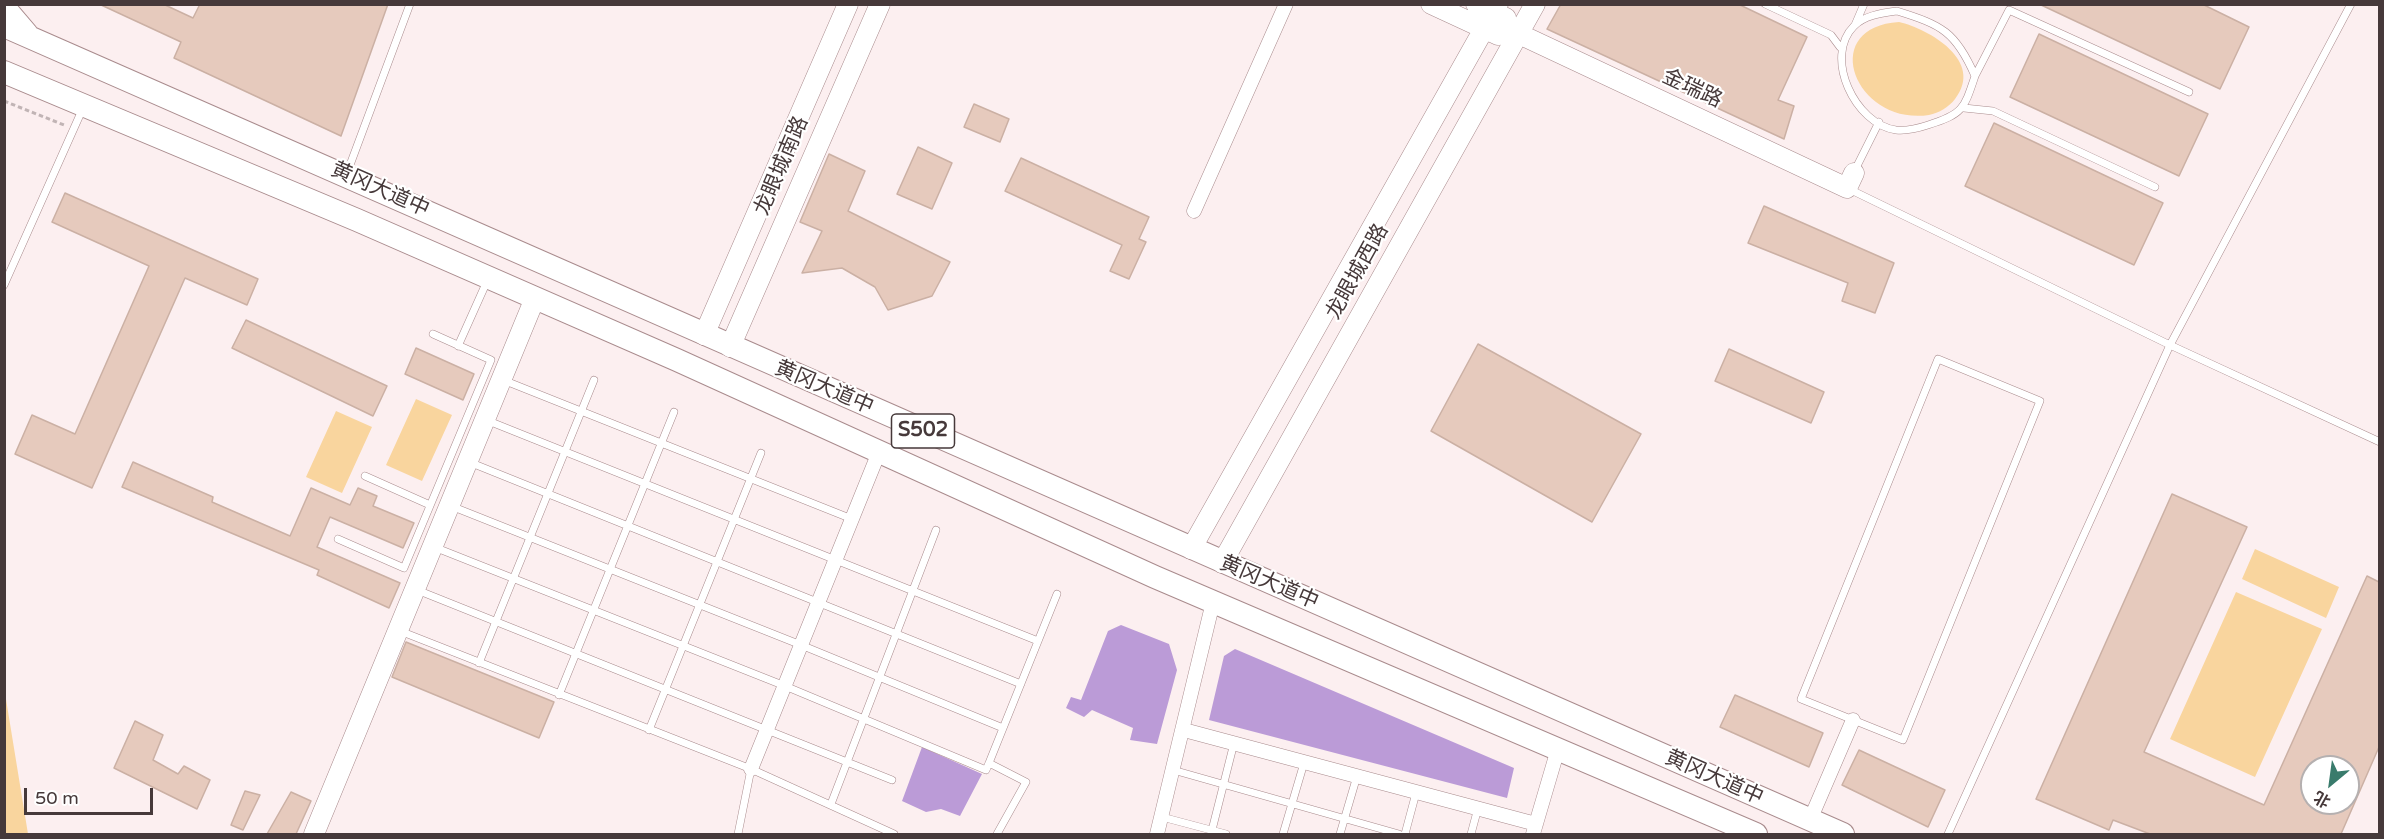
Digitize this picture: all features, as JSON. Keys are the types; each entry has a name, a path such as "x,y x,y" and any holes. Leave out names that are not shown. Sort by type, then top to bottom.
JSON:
{"main road":[{"path":"4,7 30,37"},
{"name":"黄冈大道中","path":"4,26 346,175 730,347 1843,834"},
{"name":"黄冈大道中","path":"4,72 536,298 1210,600 1756,834"},
{"path":"922,471 937,437"},
{"path":"1210,600 1222,562"},
{"path":"1558,749 1573,716"}],"street":[{"name":"龙眼城南路","path":"704,335 849,4"},
{"name":"龙眼城南路","path":"730,347 880,4"},
{"path":"1194,211 1286,4"},
{"name":"金瑞路","path":"1431,4 1498,35 1506,18 1476,4"},
{"name":"龙眼城西路","path":"1191,549 1498,4"},
{"name":"龙眼城西路","path":"1222,562 1535,4"},
{"name":"金瑞路","path":"1502,26 1851,180"},
{"path":"314,834 432,546 440,505 467,461 536,298"},
{"path":"752,769 879,452"},
{"path":"1157,834 1184,730 1210,600"},
{"path":"1810,820 1853,720"},
{"path":"1184,730 1479,808 1534,829 1558,749"}],"lane":[{"path":"346,175 410,4"},
{"path":"1765,4 1831,36 1840,47 1843,71 1853,98 1864,114 1896,130 1919,128 1945,120 1964,108 1993,111 2155,187"},
{"path":"1840,47 1855,25 1864,4"},
{"path":"1948,834 2170,345 2351,4"},
{"path":"1964,108 1975,76 2008,10 2188,92"},
{"path":"1855,25 1875,14 1897,11 1922,19 1942,29 1962,47 1975,76"},
{"path":"4,285 84,106"},
{"path":"1879,122 1851,180 2170,345 2379,442"},
{"path":"458,346 489,278"},
{"path":"338,539 404,568 440,505 490,360 433,334"},
{"path":"1938,359 2040,401 1903,740 1853,720 1801,699 1938,359"},
{"path":"501,379 852,519"},
{"path":"479,663 594,380"},
{"path":"559,695 674,412"},
{"path":"484,419 1038,641"},
{"path":"649,730 761,453"},
{"path":"467,461 1021,684"},
{"path":"365,476 531,537 1003,728"},
{"path":"831,804 936,530"},
{"path":"432,546 684,645 986,770 1057,594"},
{"path":"414,589 892,780"},
{"path":"397,630 752,769 894,834"},
{"path":"1212,833 1234,743"},
{"path":"989,763 1026,782 997,834"},
{"path":"1283,834 1304,763"},
{"path":"738,834 752,769"},
{"path":"1173,770 1399,834"},
{"path":"1340,834 1357,776"},
{"path":"1405,834 1416,793"},
{"path":"1471,834 1479,808"},
{"path":"1162,817 1212,833 1226,834"}],"path":[{"path":"4,101 69,128"}],"shaded area":[{"path":"1899,22 1938,39 1950,49 1963,72 1962,85 1955,99 1936,113 1903,114 1882,106 1865,92 1856,74 1853,57 1859,40 1874,28"},
{"path":"416,399 452,415 422,481 386,465"},
{"path":"336,411 372,427 342,493 306,477"},
{"path":"2255,549 2339,587 2326,618 2242,579"},
{"path":"2236,592 2322,629 2255,777 2170,739"},
{"path":"1121,625 1169,644 1177,670 1157,744 1130,740 1133,728 1092,710 1084,717 1066,708 1071,697 1081,700 1108,631"},
{"path":"1235,649 1514,768 1507,798 1209,720 1224,656"},
{"path":"5,693 28,834 5,834"},
{"path":"922,747 982,774 960,816 941,809 926,812 902,801"}],"building":[{"path":"99,4 163,4 193,18 200,4 388,4 341,136 174,58 181,42"},
{"path":"1561,4 1738,4 1807,37 1778,100 1794,106 1784,139 1547,29"},
{"path":"2039,4 2202,4 2249,27 2220,89"},
{"path":"2039,34 2208,114 2179,176 2010,97"},
{"path":"974,104 1009,119 1000,142 964,127"},
{"path":"1994,123 2163,203 2134,265 1965,186"},
{"path":"918,147 952,163 932,209 897,194"},
{"path":"829,154 865,171 848,211 950,262 932,296 888,310 875,287 842,268 802,273 822,231 800,222"},
{"path":"1021,158 1149,217 1139,239 1146,242 1129,279 1110,271 1122,245 1005,191"},
{"path":"65,193 258,279 247,305 185,278 92,488 15,454 32,415 75,434 149,266 52,222"},
{"path":"1764,206 1894,263 1875,313 1842,301 1848,283 1748,243"},
{"path":"246,320 387,386 373,416 232,348"},
{"path":"1478,344 1641,434 1592,522 1431,431"},
{"path":"416,348 474,374 463,400 405,374"},
{"path":"1729,349 1824,392 1811,423 1715,381"},
{"path":"133,462 213,497 212,502 290,536 311,488 350,505 358,488 377,496 373,506 414,523 403,548 330,517 317,547 400,583 389,608 317,575 319,570 122,487"},
{"path":"2172,494 2247,527 2144,752 2264,805 2367,576 2379,582 2379,747 2360,790 2360,755 2300,755 2300,815 2349,815 2341,834 2150,834 2113,820 2109,830 2036,799"},
{"path":"406,642 554,702 539,738 392,677"},
{"path":"1735,695 1823,733 1809,767 1720,727"},
{"path":"135,721 163,735 153,760 178,774 184,766 210,780 197,809 114,768"},
{"path":"1859,750 1945,790 1928,827 1842,785"},
{"path":"245,791 260,795 243,830 231,825"},
{"path":"291,792 311,801 296,834 267,834"}]}
